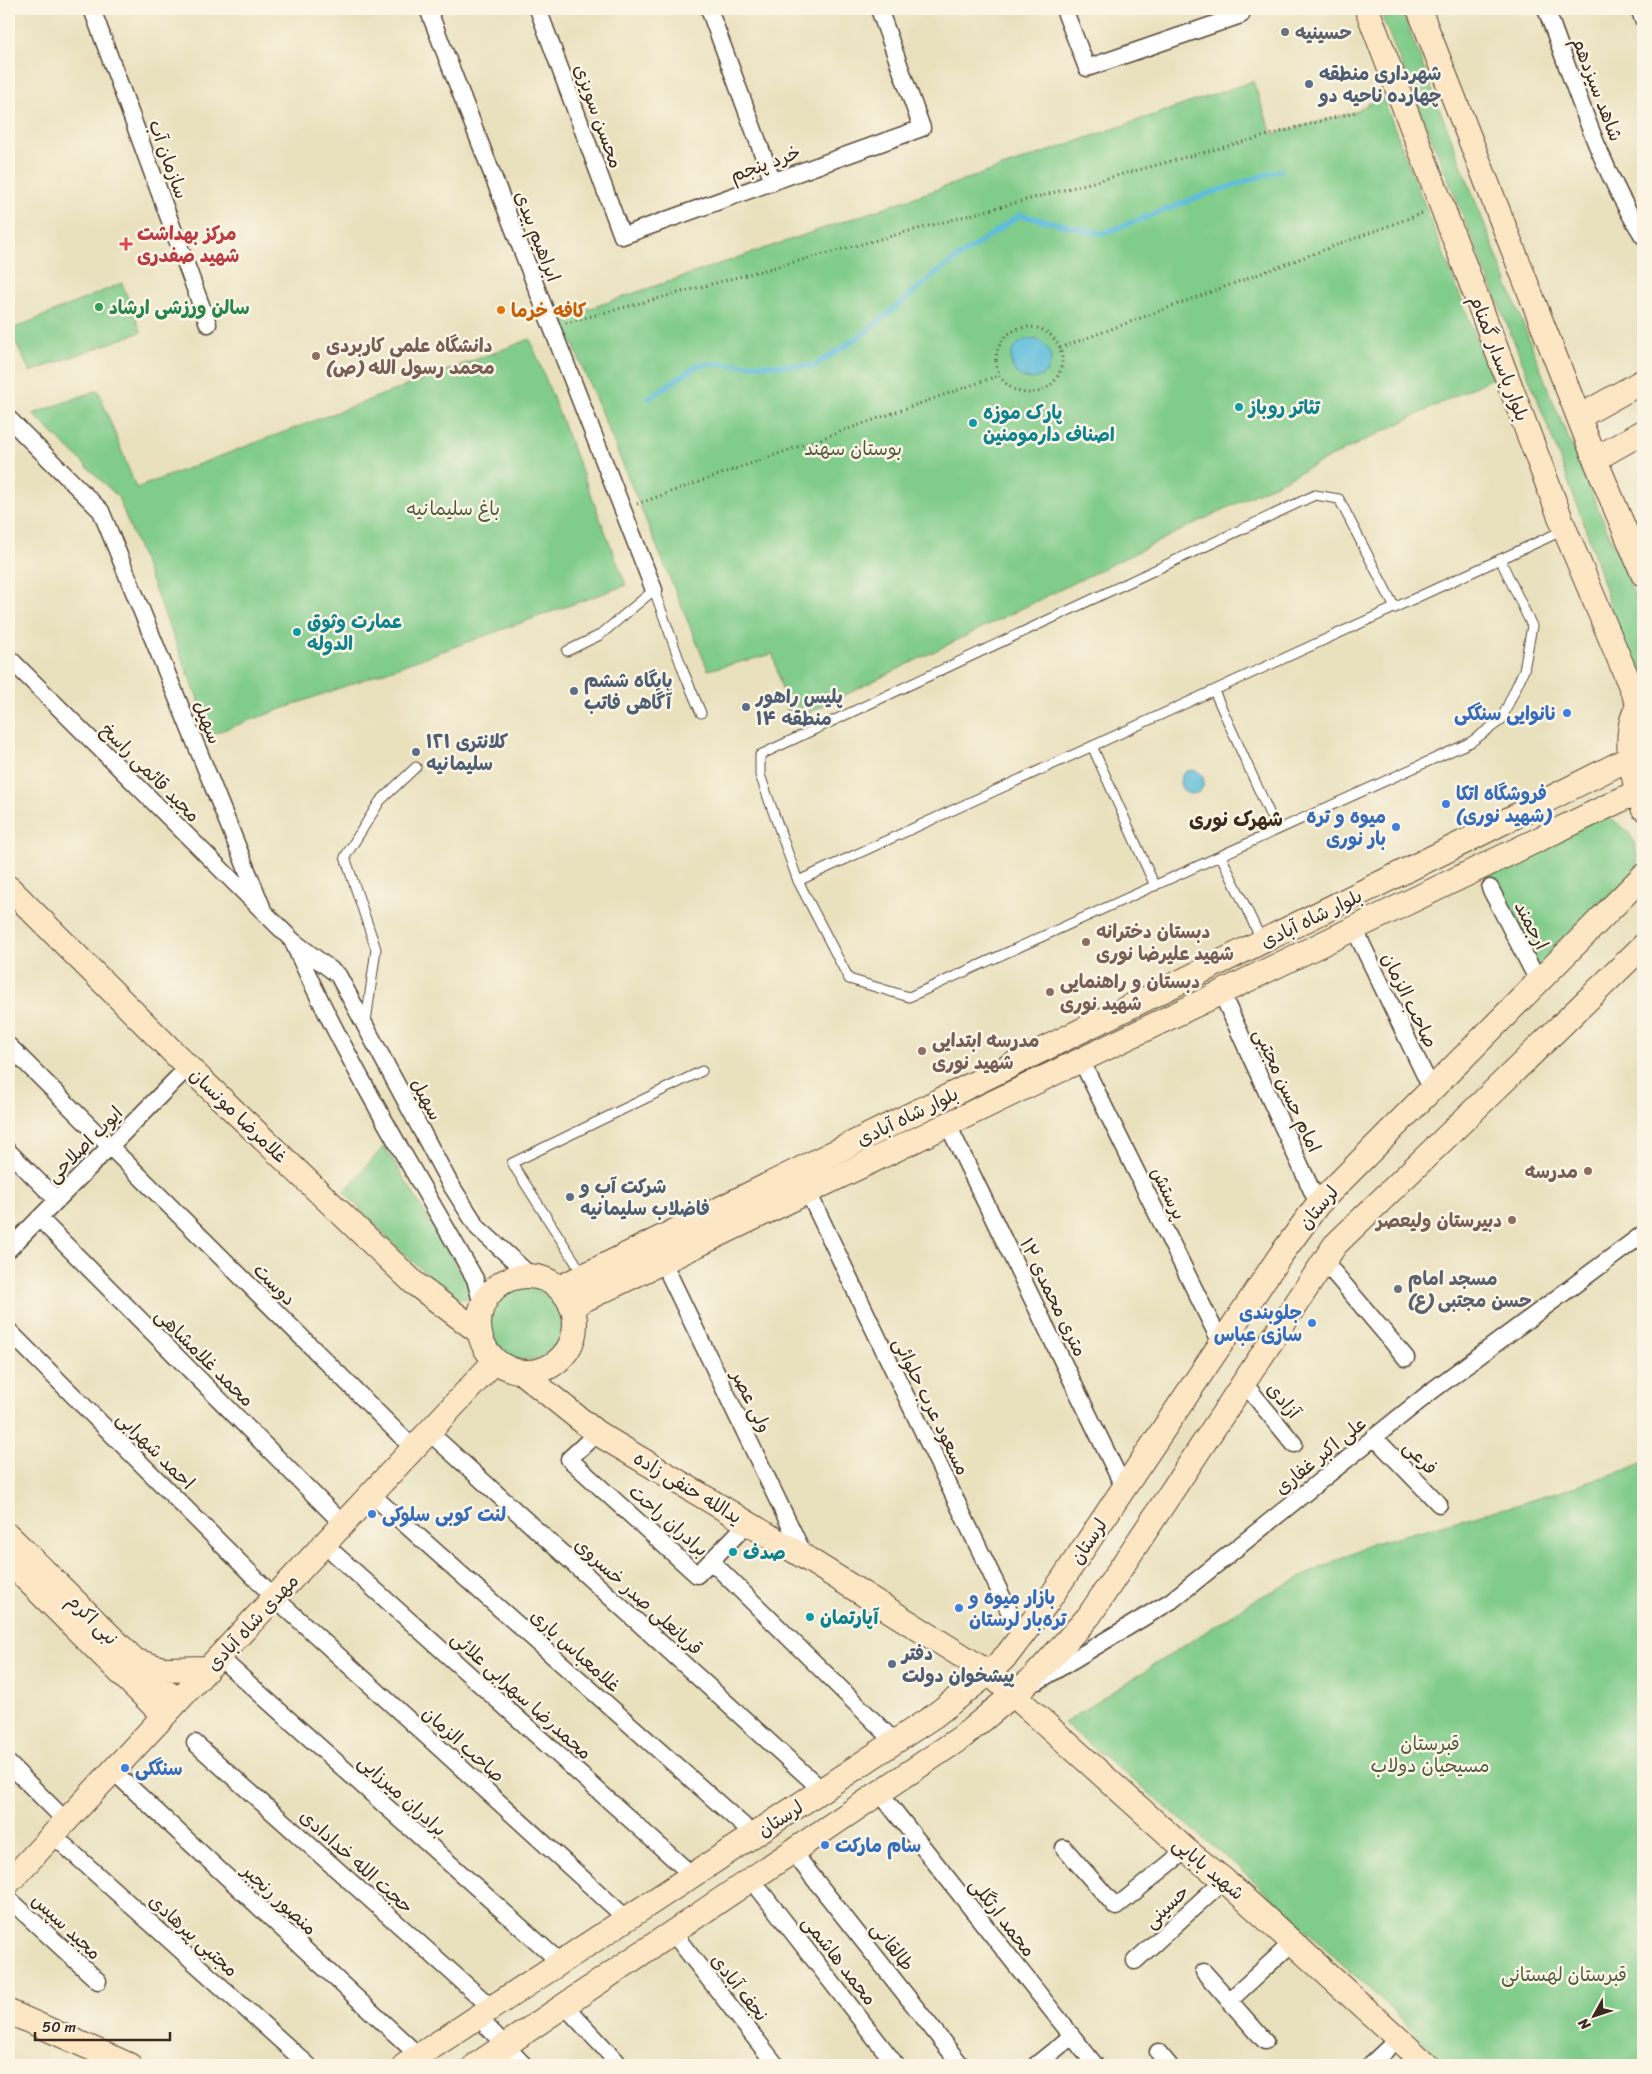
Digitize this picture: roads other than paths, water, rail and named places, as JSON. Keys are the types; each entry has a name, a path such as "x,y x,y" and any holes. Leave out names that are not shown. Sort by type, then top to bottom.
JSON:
{"street":[{"name":"سازمان آب","path":"92,9 208,324"},
{"name":"ابراهیم بیدی","path":"428,9 654,590"},
{"name":"محسن سویزی","path":"538,9 622,236"},
{"path":"709,9 773,182"},
{"name":"خرد پنجم","path":"622,236 922,128 879,9"},
{"path":"1064,9 1087,68 1241,15 1238,9"},
{"name":"بلوار پاسدار گمنام","path":"1367,9 1565,530 1641,704"},
{"path":"1419,9 1595,459 1643,574"},
{"name":"شاهد سیزدهم","path":"1546,9 1596,141 1625,208 1643,236"},
{"path":"1639,9 1643,19"},
{"path":"1579,417 1643,381"},
{"name":"سهیل","path":"9,419 101,511 264,913 292,940 338,975 449,1182 478,1228 531,1276"},
{"path":"1595,459 1643,432"},
{"name":"مجید قائمی راسخ","path":"9,658 264,913"},
{"path":"1640,800 1630,758 1631,732 1641,704"},
{"name":"بلوار شاه آبادی","path":"565,1297 584,1276 1262,942 1630,758"},
{"name":"بلوار شاه آبادی","path":"565,1297 663,1262 1354,928 1640,800"},
{"name":"لرستان","path":"412,2061 896,1742 989,1673 1046,1604 1221,1343 1318,1204 1430,1088 1643,876"},
{"name":"غلامرضا مونسان","path":"9,888 188,1066 414,1283 479,1332"},
{"name":"ارجمند","path":"1490,888 1538,981"},
{"name":"صاحب الزمان","path":"1354,928 1430,1088"},
{"name":"سهیل","path":"292,940 318,998 345,1050 475,1279 482,1305"},
{"name":"لرستان","path":"476,2065 962,1737 1014,1696 1089,1616 1335,1245 1643,946"},
{"name":"امام حسن مجتبی","path":"1221,992 1318,1204"},
{"name":"دوست","path":"9,1046 108,1148 421,1440"},
{"name":"پرستش","path":"1081,1060 1221,1343"},
{"name":"ایوب اصلاحی","path":"9,1249 188,1066"},
{"name":"۱۲ متری محمدی","path":"948,1124 1124,1488"},
{"path":"9,1152 57,1200"},
{"name":"مسعود عرب حلوائی","path":"808,1192 1021,1636"},
{"name":"محمد غلامشاهی","path":"39,1218 343,1524"},
{"name":"علی اکبر غفاری","path":"1014,1696 1171,1602 1433,1390 1643,1234"},
{"path":"1324,1261 1406,1358"},
{"name":"ولی عصر","path":"663,1262 806,1558"},
{"path":"531,1276 546,1280 565,1297 574,1315 575,1330 571,1345 562,1357 543,1370 521,1372 507,1369 495,1361 484,1348 479,1332 478,1318 482,1305 490,1292 502,1282 516,1277 531,1276"},
{"name":"احمد شهرابی","path":"9,1331 274,1598"},
{"name":"مهدی شاه آبادی","path":"9,1882 495,1361"},
{"name":"یدالله حنفی زاده","path":"521,1372 597,1433 806,1558 989,1673"},
{"name":"آزادی","path":"1243,1382 1294,1444"},
{"name":"برادران راحت","path":"597,1433 570,1459 697,1574 711,1561 896,1742"},
{"name":"فرعی","path":"1374,1438 1439,1504"},
{"name":"قربانعلی صدر خسروی","path":"421,1440 822,1790"},
{"name":"غلامعباس یاری","path":"370,1494 754,1835"},
{"path":"711,1561 748,1523"},
{"name":"نبی اکرم","path":"9,1536 136,1661 170,1709"},
{"name":"محمدرضا سهرابی علائی","path":"324,1544 693,1876"},
{"name":"نبی اکرم","path":"9,1562 170,1709"},
{"name":"صاحب الزمان","path":"274,1598 627,1919"},
{"path":"136,1661 163,1669 214,1662"},
{"name":"برادران میرزایی","path":"214,1662 561,1963"},
{"name":"شهید بابایی","path":"989,1673 1186,1850 1224,1880 1427,2065"},
{"name":"حجت الله خدادادی","path":"195,1743 485,2013 505,2046 524,2065"},
{"name":"مجتبی پیرهادی","path":"9,1764 59,1828 308,2065"},
{"name":"منصور رنجبر","path":"113,1771 412,2061"},
{"name":"محمد ارتگلی","path":"880,1793 1095,2065"},
{"path":"1064,1848 1116,1907 1186,1850"},
{"name":"طالقانی","path":"792,1852 961,2065"},
{"name":"محمد هاشمی","path":"752,1880 896,2065"},
{"name":"حسینی","path":"1135,1962 1224,1880"},
{"name":"مجید سپس","path":"9,1899 98,1981"},
{"name":"نجف آبادی","path":"672,1933 776,2065"},
{"path":"1229,2001 1293,1942"},
{"path":"1204,1972 1265,2041"},
{"path":"565,2006 620,2065"},
{"path":"9,2012 129,2065"},
{"path":"1036,2065 1072,2036"},
{"path":"1370,2065 1399,2038"},
{"path":"1158,2052 1169,2065"}],"lane":[{"path":"1395,608 1339,499 1316,495 760,754 760,775 798,881 849,979 909,997 1471,742 1501,720 1524,670 1532,626 1500,559"},
{"path":"798,881 1565,530"},
{"path":"567,651 600,635 654,590 700,713"},
{"path":"1214,691 1277,830"},
{"path":"1092,746 1155,886"},
{"path":"365,1028 376,949 345,857 380,801 416,767"},
{"path":"1221,856 1262,942"},
{"path":"584,1276 512,1163 702,1071"}],"water":[{"path":"1035,339 1042,342 1048,348 1051,359 1050,367 1042,376 1035,379 1027,379 1020,376 1012,367 1011,355 1014,348 1023,340"},
{"path":"1192,770 1201,773 1204,782 1201,791 1192,794 1183,791 1180,782 1183,773"}],"waterway":[{"path":"649,398 700,364 814,366 866,332 940,270 1020,215 1102,234 1201,196 1281,170"}],"place":[{"name":"حسینیه","path":"1285,32"},
{"name":"شهرداری منطقه چهارده ناحیه دو","path":"1309,84"},
{"name":"مرکز بهداشت شهید صفدری","path":"126,244"},
{"name":"سالن ورزشی ارشاد","path":"99,307"},
{"name":"کافه خرما","path":"501,310"},
{"name":"دانشگاه علمی کاربردی محمد رسول الله (ص)","path":"316,356"},
{"name":"تئاتر روباز","path":"1239,407"},
{"name":"پارک موزه اصناف دارمومنین","path":"973,423"},
{"name":"عمارت وثوق الدوله","path":"297,632"},
{"name":"پایگاه ششم آگاهی فاتب","path":"574,691"},
{"name":"پلیس راهور منطقه ۱۴","path":"746,707"},
{"name":"نانوایی سنگکی","path":"1567,713"},
{"name":"كلانتری ١٢١ سلیمانیه","path":"416,752"},
{"name":"فروشگاه اتکا (شهید نوری)","path":"1446,804"},
{"name":"میوه و تره بار نوری","path":"1396,827"},
{"name":"دبستان دخترانه شهید علیرضا نوری","path":"1086,942"},
{"name":"دبستان و راهنمایی شهید نوری","path":"1050,992"},
{"name":"مدرسه ابتدایی شهید نوری","path":"922,1051"},
{"name":"مدرسه","path":"1588,1171"},
{"name":"شرکت آب و فاضلاب سلیمانیه","path":"570,1197"},
{"name":"دبیرستان ولیعصر","path":"1512,1220"},
{"name":"مسجد امام حسن مجتبی (ع)","path":"1398,1289"},
{"name":"جلوبندی سازی عباس","path":"1312,1323"},
{"name":"لنت کوبی سلوکی","path":"372,1514"},
{"name":"صدف","path":"733,1552"},
{"name":"بازار میوه و تره‌بار لرستان","path":"959,1608"},
{"name":"آپارتمان","path":"810,1617"},
{"name":"دفتر پیشخوان دولت","path":"892,1664"},
{"name":"سنگکی","path":"125,1768"},
{"name":"سام مارکت","path":"825,1845"}],"district":[{"name":"شهرک نوری","path":"1236,819"}],"park label":[{"name":"بوستان سهند","path":"853,448"},
{"name":"باغ سلیمانیه","path":"453,508"},
{"name":"قبرستان مسیحیان دولاب","path":"1430,1754"},
{"name":"قبرستان لهستانی","path":"1564,1974"}]}
